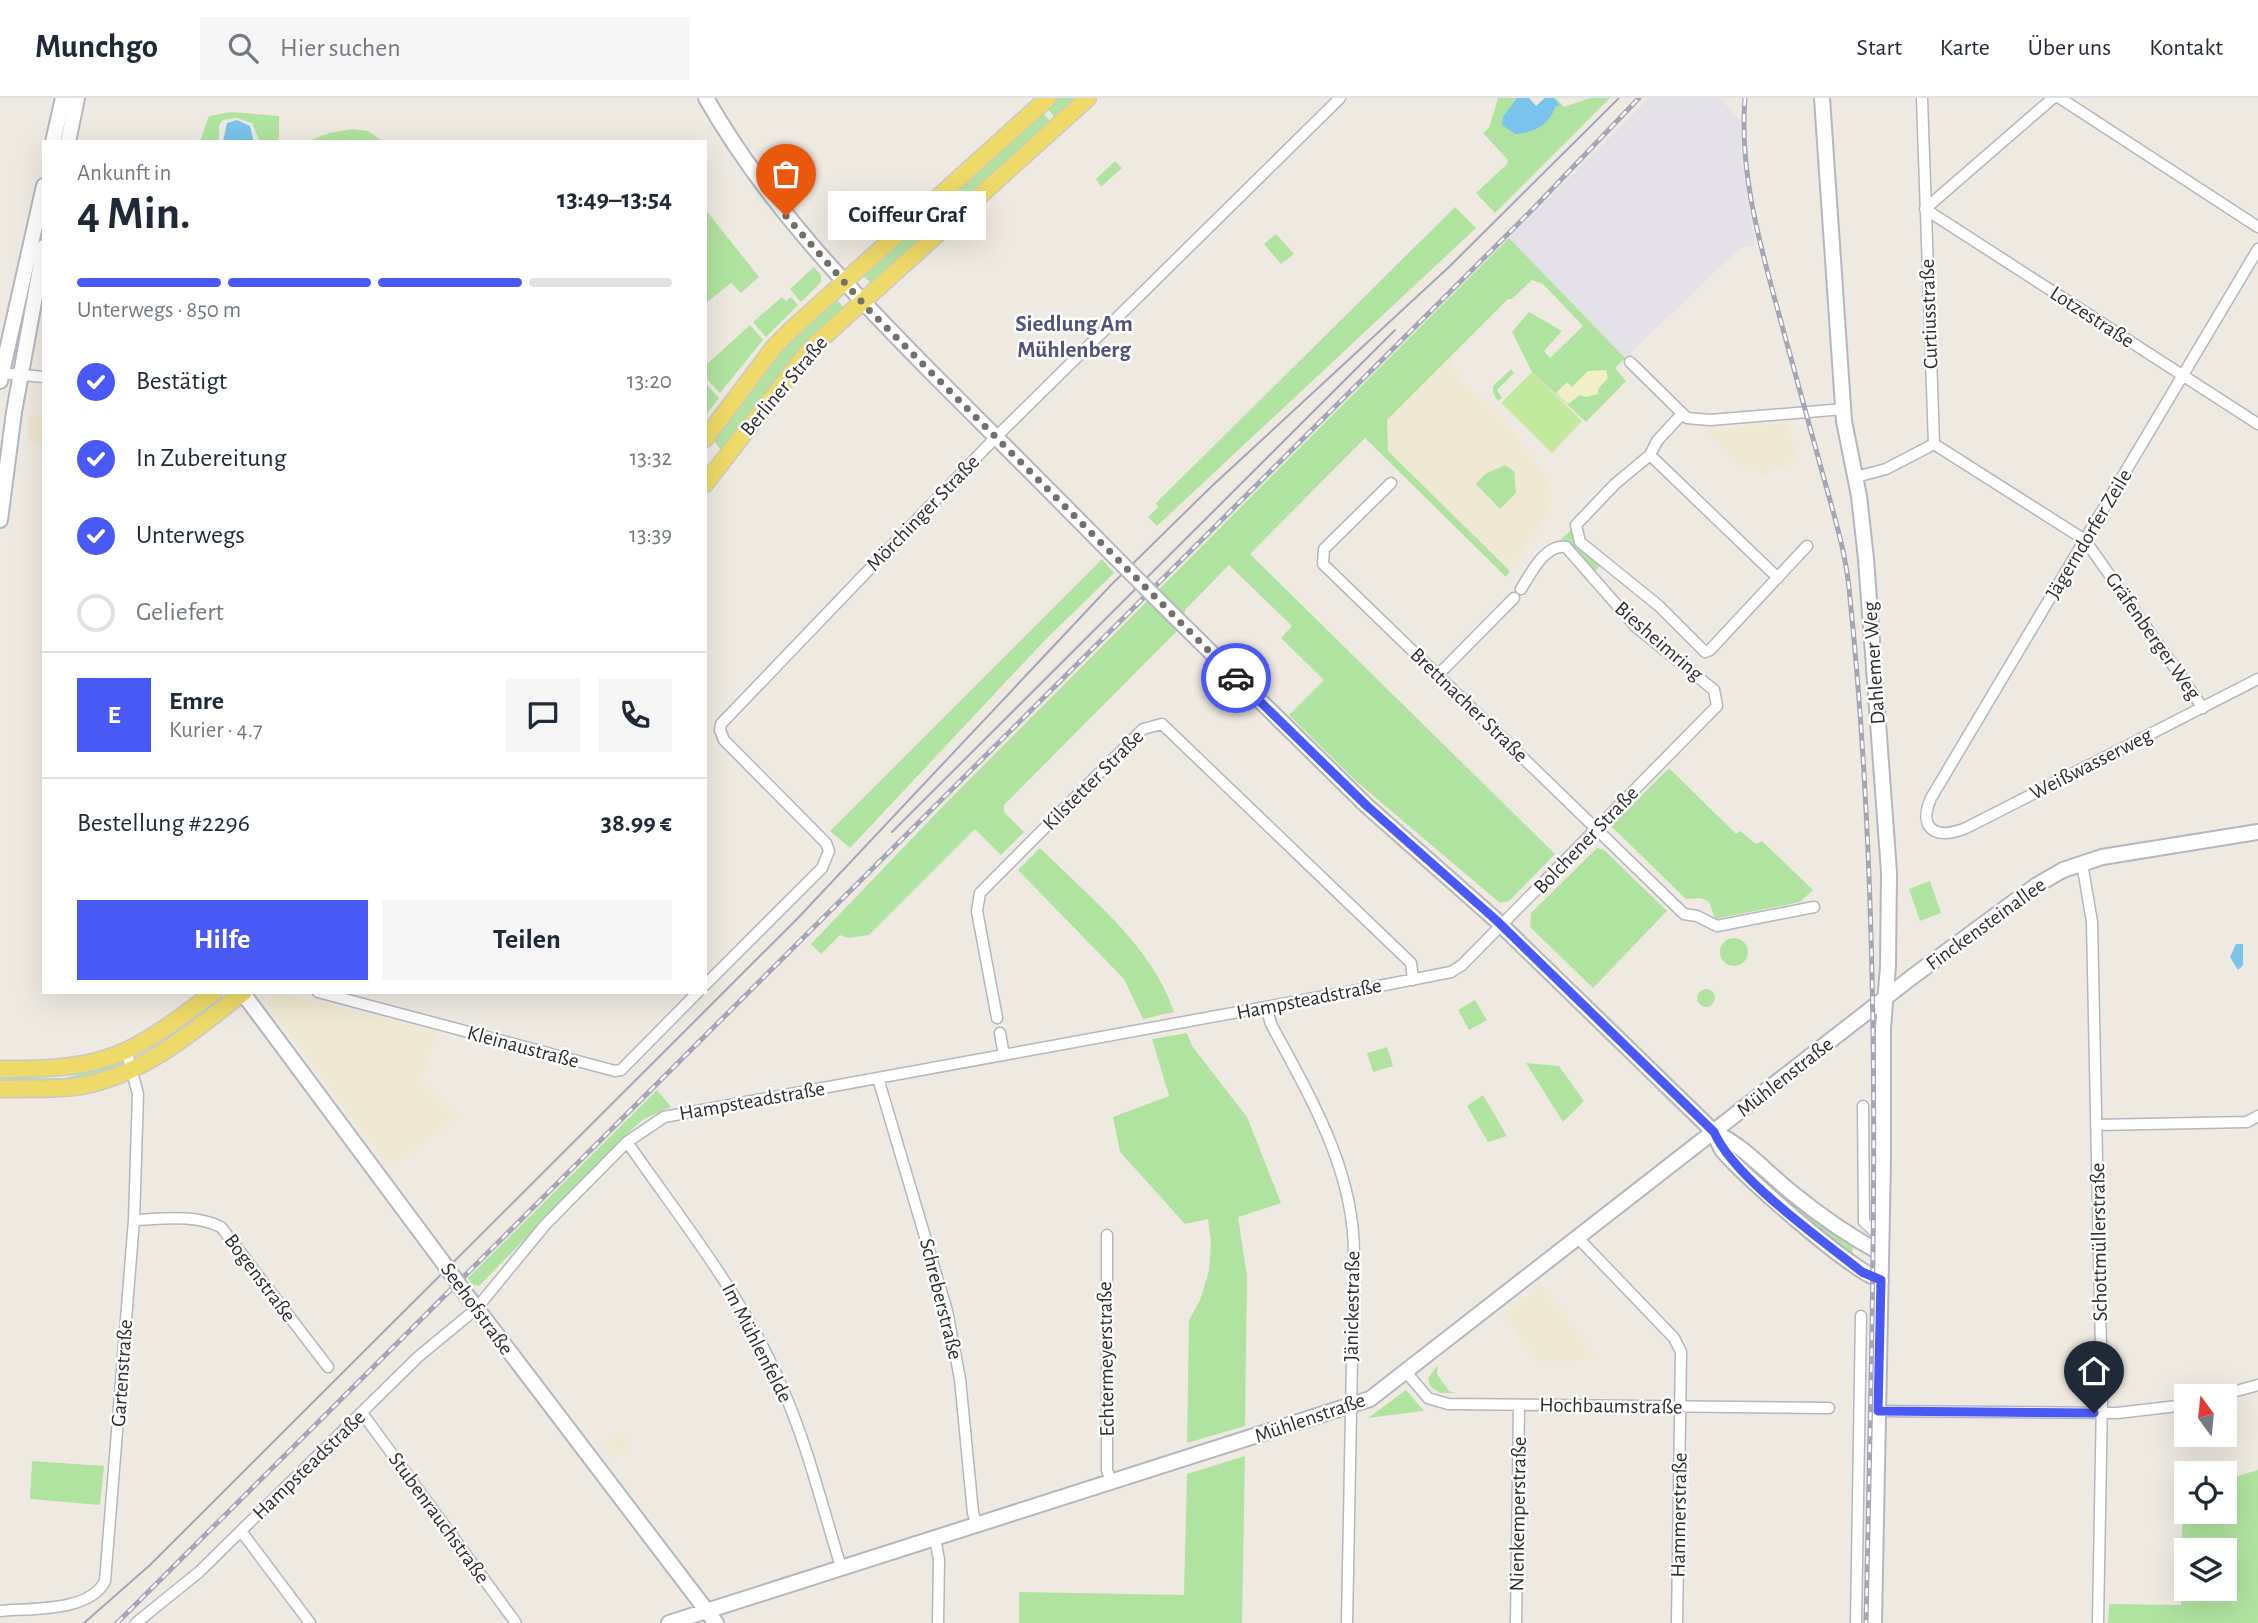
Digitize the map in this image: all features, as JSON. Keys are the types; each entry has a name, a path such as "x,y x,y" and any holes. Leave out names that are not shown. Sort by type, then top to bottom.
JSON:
{"main road":[{"name":"Berliner Straße","path":"707,436 774,347 1048,98"},
{"name":"Berliner Straße","path":"708,475 800,359 1088,98"},
{"path":"0,1069 57,1070 89,1065 127,1053 159,1034 211,994"},
{"path":"0,1088 82,1086 134,1070 169,1048 242,994"}],"street":[{"path":"53,140 63,98"},
{"path":"68,140 77,98"},
{"path":"706,98 755,176 786,216 862,302 1367,806 1502,926 1714,1132 1737,1142 1791,1192 1835,1226 1881,1253"},
{"name":"Mörchinger Straße","path":"714,976 822,868 829,851 826,843 724,740 720,727 996,437 1340,98"},
{"name":"Dahlemer Weg","path":"1822,98 1845,432 1856,477 1866,559 1888,863 1874,1623"},
{"name":"Curtiusstraße","path":"1922,98 1934,444"},
{"path":"1925,209 2053,98"},
{"path":"2060,98 2258,227"},
{"path":"42,195 0,376 42,377"},
{"name":"Lotzestraße","path":"1925,209 2258,424"},
{"name":"Jägerndorfer Zeile","path":"1925,821 1931,798 2258,249"},
{"path":"0,520 4,474 42,258"},
{"path":"1630,362 1681,415 1710,420 1844,409"},
{"path":"1681,415 1657,441 1650,455 1615,484 1576,526 1580,542 1658,606 1705,652 1710,650 1807,546"},
{"path":"1856,477 1886,469 1934,444"},
{"name":"Gräfenberger Weg","path":"1934,444 2085,540 2203,708"},
{"path":"1650,455 1778,578"},
{"name":"Brettnacher Straße","path":"1391,483 1324,549 1323,564 1684,914 1697,916 1717,926 1814,907"},
{"name":"Biesheimring","path":"1438,674 1518,594 1535,566 1552,548 1566,547 1636,627 1714,690 1717,706 1670,753"},
{"name":"Weißwasserweg","path":"1925,821 1932,830 1945,834 1960,830 2258,679"},
{"name":"Kilstetter Straße","path":"997,1018 977,911 980,893 1143,729 1157,723 1162,724 1411,962 1413,980"},
{"name":"Bolchener Straße","path":"1502,926 1670,753"},
{"name":"Finckensteinallee","path":"1885,999 2011,902 2047,878 2082,863 2134,851 2258,832"},
{"name":"Schottmüllerstraße","path":"2082,863 2092,911 2102,1413 2098,1623"},
{"name":"Hampsteadstraße","path":"136,1623 199,1572 418,1357 476,1309 545,1225 627,1142 664,1117 1451,972 1502,926"},
{"path":"707,969 714,976 707,983"},
{"name":"Seehofstraße","path":"244,994 476,1309 716,1623"},
{"name":"Kleinaustraße","path":"326,994 615,1071 621,1070 696,994"},
{"name":"Mühlenstraße","path":"669,1623 1370,1399 1885,999"},
{"name":"Jänickestraße","path":"1266,1007 1272,1024 1324,1124 1349,1205 1354,1233 1348,1623"},
{"path":"1000,1033 1003,1055"},
{"name":"Gartenstraße","path":"0,1611 85,1601 97,1594 105,1581 134,1220 138,1094 134,1070 127,1053"},
{"name":"Schreberstraße","path":"878,1078 947,1311 960,1378 973,1513 977,1525"},
{"path":"1863,1106 1864,1222 1873,1230 1881,1231"},
{"path":"2096,1125 2257,1121"},
{"path":"1714,1132 1722,1150 1773,1198 1862,1272 1881,1280"},
{"name":"Im Mühlenfelde","path":"627,1142 726,1281 763,1347 793,1415 841,1567"},
{"name":"Bogenstraße","path":"134,1220 183,1218 210,1222 221,1227 328,1367"},
{"name":"Echtermeyerstraße","path":"1107,1235 1107,1470 1111,1482"},
{"name":"Hammerstraße","path":"1578,1238 1676,1342 1681,1356 1677,1623"},
{"path":"1856,1623 1861,1316"},
{"path":"1861,1364 1879,1365"},
{"name":"Hochbaumstraße","path":"1406,1372 1422,1393 1437,1402 1829,1408"},
{"path":"2237,1391 2258,1385"},
{"name":"Nienkemperstraße","path":"1516,1623 1519,1405"},
{"path":"1878,1411 2102,1413 2140,1412 2174,1407"},
{"name":"Stubenrauchstraße","path":"362,1413 516,1623"},
{"path":"1859,1444 1878,1444"},
{"path":"241,1531 310,1623"},
{"path":"935,1538 939,1560 938,1623"},
{"path":"1857,1574 1875,1574"}],"shaded area":[{"path":"1649,98 1720,98 1740,121 1742,162 1755,245 1740,248 1625,358 1509,238"},
{"path":"1449,359 1464,385 1499,413 1549,480 1552,501 1548,513 1510,571 1388,451 1387,421"},
{"path":"29,415 42,416 42,444 26,443"},
{"path":"1787,422 1796,457 1782,470 1776,465 1765,477 1753,465 1745,472 1705,431"},
{"path":"274,994 285,994 437,1032 421,1080 458,1117 390,1169 269,1006 268,998"},
{"path":"1540,1285 1598,1359 1539,1362 1503,1315"},
{"path":"620,1431 632,1448 613,1458 605,1447"}],"green space":[{"path":"1056,98 1082,98 1057,120 1046,107"},
{"path":"1498,98 1529,98 1536,106 1545,98 1556,98 1564,107 1590,98 1610,98 1495,213 1476,193 1508,160 1483,133 1489,128"},
{"path":"1041,111 1053,124 873,286 864,276 888,255 893,245"},
{"path":"231,112 279,116 279,138 259,140 252,123 237,118 223,120 219,125 219,140 201,140 209,116"},
{"path":"352,129 368,131 381,140 310,140"},
{"path":"1115,161 1122,168 1101,187 1096,179"},
{"path":"1455,207 1476,228 1157,526 1148,517 1158,507 1156,503"},
{"path":"707,212 759,277 741,293 731,283 707,302"},
{"path":"42,220 17,360 11,359"},
{"path":"1276,234 1294,254 1281,264 1264,244"},
{"path":"1509,238 1625,358 1615,368 1626,381 1586,422 1532,372 1512,332 1529,312 1562,331 1544,351 1550,358 1583,326 1543,284 1532,280 1512,299 1508,299 1387,420 1388,451 1510,571 1506,577 1365,438 1250,554 1555,854 1509,901 1500,903 1357,782 1289,715 1324,680 1281,638 1292,626 1229,565 1186,609 1179,629 1004,805 1004,812 1024,832 1001,855 975,829 869,935 848,938 840,935 821,954 811,944 946,803"},
{"path":"814,267 821,275 821,282 801,302 790,289"},
{"path":"782,297 786,301 791,297 798,305 766,337 753,322"},
{"path":"835,298 846,310 723,453 712,438 781,348"},
{"path":"750,325 763,340 720,393 707,379 707,364"},
{"path":"1511,369 1514,373 1497,390 1502,398 1498,401 1493,393 1493,386"},
{"path":"1532,372 1582,421 1552,453 1501,403"},
{"path":"707,385 719,398 707,413"},
{"path":"1505,465 1514,471 1516,493 1500,509 1476,484 1485,474"},
{"path":"1571,530 1574,540 1602,564 1593,573 1557,543"},
{"path":"1102,559 1114,573 1046,639 850,848 830,831"},
{"path":"1669,768 1736,834 1740,831 1756,844 1762,841 1813,890 1800,902 1715,919 1709,902 1701,898 1686,899 1611,826"},
{"path":"1040,848 1135,943 1164,987 1174,1012 1143,1019 1124,979 1018,870"},
{"path":"1597,848 1604,850 1667,911 1593,988 1530,927 1531,913"},
{"path":"1930,881 1941,913 1920,921 1909,889"},
{"path":"1734,938 1744,942 1748,952 1744,962 1734,966 1724,962 1720,952 1724,942"},
{"path":"1706,989 1712,992 1715,998 1712,1004 1706,1007 1700,1004 1697,998 1700,992"},
{"path":"1475,1000 1487,1020 1469,1030 1458,1010"},
{"path":"1187,1033 1192,1046 1247,1117 1281,1203 1238,1217 1247,1276 1245,1426 1187,1443 1189,1320 1200,1300 1209,1271 1211,1242 1208,1219 1185,1224 1120,1152 1113,1117 1169,1096 1152,1039"},
{"path":"1387,1047 1393,1066 1373,1072 1367,1053"},
{"path":"125,1062 127,1067 88,1079 0,1083 0,1078 64,1078"},
{"path":"1526,1063 1559,1066 1584,1101 1563,1122"},
{"path":"657,1090 671,1107 642,1120 479,1286 473,1285 468,1278"},
{"path":"1483,1095 1507,1136 1488,1142 1467,1106"},
{"path":"1730,1145 1853,1245 1852,1256 1727,1147"},
{"path":"1438,1365 1437,1374 1449,1391 1456,1393 1440,1393 1430,1386 1428,1378"},
{"path":"1406,1390 1424,1411 1368,1418"},
{"path":"1245,1456 1242,1623 1019,1623 1019,1592 1184,1595 1187,1474"},
{"path":"32,1461 104,1466 100,1505 30,1499"},
{"path":"2258,1470 2258,1623 2108,1623 2109,1604 2181,1605 2181,1601 2237,1601 2237,1538 2182,1538 2182,1524 2237,1524 2237,1476"}],"sand":[{"path":"1606,370 1608,378 1598,389 1598,394 1586,397 1580,395 1568,404 1556,393 1567,382 1572,387 1588,371"}],"water":[{"path":"1517,98 1529,98 1536,106 1545,98 1553,98 1560,105 1555,107 1549,119 1540,127 1515,134 1502,125 1503,117"},
{"path":"237,120 250,126 254,140 223,140 227,123"},
{"path":"2236,944 2243,944 2243,965 2238,970 2230,957"}],"tram line":[{"path":"84,1623 150,1565 797,919 1111,585 1212,486 1450,266 1619,98"},
{"path":"892,832 1395,330"}],"railway":[{"path":"117,1623 1534,208 1639,98"},
{"path":"1745,98 1745,152 1752,206 1845,559 1860,717 1868,846 1874,1105 1866,1623"}],"way so far":[{"path":"786,216 868,309 1236,678"}],"place":[{"name":"Coiffeur Graf","path":"786,216"}],"district":[{"name":"Siedlung Am Mühlenberg","path":"1074,337"}],"route":[{"path":"1236,678 1367,806 1467,893 1714,1132 1722,1150 1749,1176 1862,1272 1872,1279 1881,1280 1878,1411 2094,1413"}]}
